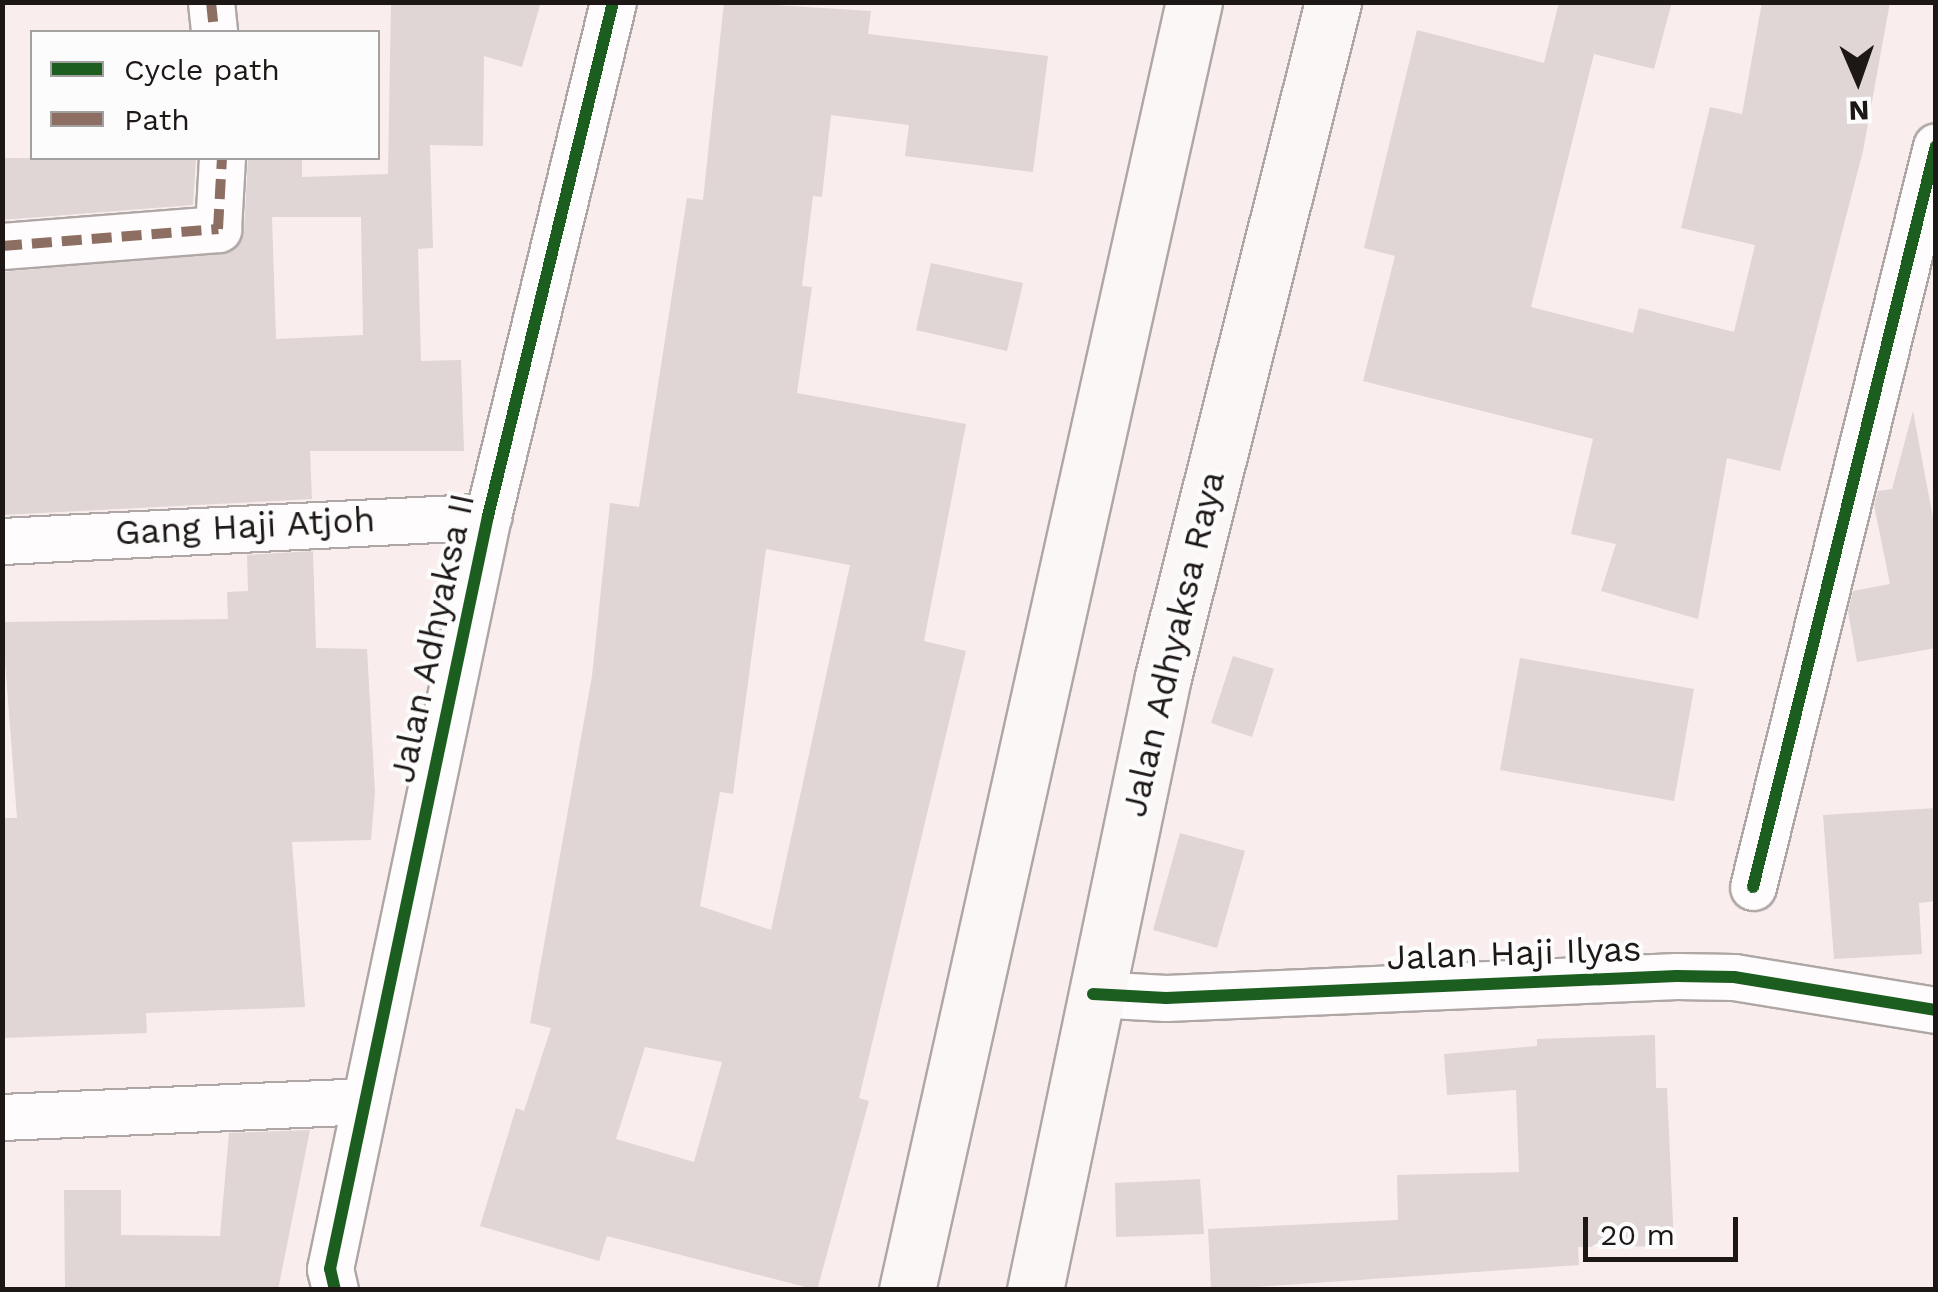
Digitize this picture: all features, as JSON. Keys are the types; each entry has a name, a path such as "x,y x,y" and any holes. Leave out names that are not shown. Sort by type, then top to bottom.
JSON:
{"main road":[{"path":"907,1290 1194,2"},
{"name":"Jalan Adhyaksa Raya","path":"1035,1290 1162,676 1332,2"}],"street":[{"path":"212,2 214,30"},
{"name":"Jalan Adhyaksa II","path":"335,1290 330,1269 488,516 614,2"},
{"path":"1752,887 1919,309 1936,146"},
{"path":"2,246 218,228 222,160"},
{"name":"Gang Haji Atjoh","path":"2,541 488,516"},
{"name":"Jalan Haji Ilyas","path":"1094,994 1166,998 1677,976 1936,1010"},
{"path":"2,1116 365,1101"}],"building":[{"path":"391,2 541,2 522,67 484,56 483,146 430,145 433,248 418,249 421,361 461,360 464,451 310,451 312,499 2,515 2,272 231,252 244,231 248,160 302,160 302,177 388,174","holes":["272,217 361,217 363,335 276,339"]},
{"path":"724,2 871,11 868,34 1048,56 1033,172 905,156 909,125 831,115 822,197 813,196 802,286 812,287 797,393 966,424 924,641 966,651 859,1098 869,1101 817,1290 607,1236 599,1261 480,1226 516,1108 524,1111 551,1028 530,1023 592,676 610,503 639,507 687,198 703,200","holes":["766,549 850,565 771,930 700,906 720,792 733,794","645,1047 722,1062 694,1162 616,1139"]},
{"path":"1559,2 1672,2 1654,69 1594,54 1531,307 1633,333 1639,308 1734,332 1755,245 1681,228 1710,107 1742,114 1762,2 1890,2 1863,151 1780,471 1727,458 1698,619 1601,591 1616,544 1571,534 1593,439 1363,381 1395,256 1364,248 1417,30 1544,63"},
{"path":"2,158 196,160 193,205 2,220"},
{"path":"931,263 1023,283 1007,351 916,330"},
{"path":"1913,411 1936,534 1936,648 1857,662 1848,611 1853,591 1890,584 1874,505 1878,491 1892,489"},
{"path":"313,551 316,648 367,649 375,792 371,840 292,842 305,1007 146,1013 147,1033 2,1038 2,818 17,818 2,622 228,619 227,592 248,591 247,555"},
{"path":"1233,656 1274,669 1252,737 1211,723"},
{"path":"1520,658 1694,689 1674,801 1500,770"},
{"path":"1936,808 1936,901 1919,903 1922,954 1834,959 1823,815"},
{"path":"1180,833 1245,851 1217,948 1153,930"},
{"path":"1655,1035 1656,1088 1667,1088 1674,1246 1578,1247 1579,1265 1211,1290 1208,1229 1398,1220 1397,1175 1519,1172 1516,1090 1447,1095 1444,1054 1537,1046 1537,1039"},
{"path":"310,1130 278,1290 65,1290 64,1190 121,1190 121,1235 220,1236 229,1133"},
{"path":"1200,1179 1204,1234 1116,1237 1115,1183"}],"marked path":[{"path":"211,2 214,30"},
{"path":"2,246 218,229 222,160"}],"cycle path":[{"path":"335,1290 330,1269 488,516 613,2"},
{"path":"1753,887 1936,146"},
{"path":"1093,994 1166,998 1677,976 1734,977 1936,1010"}]}
